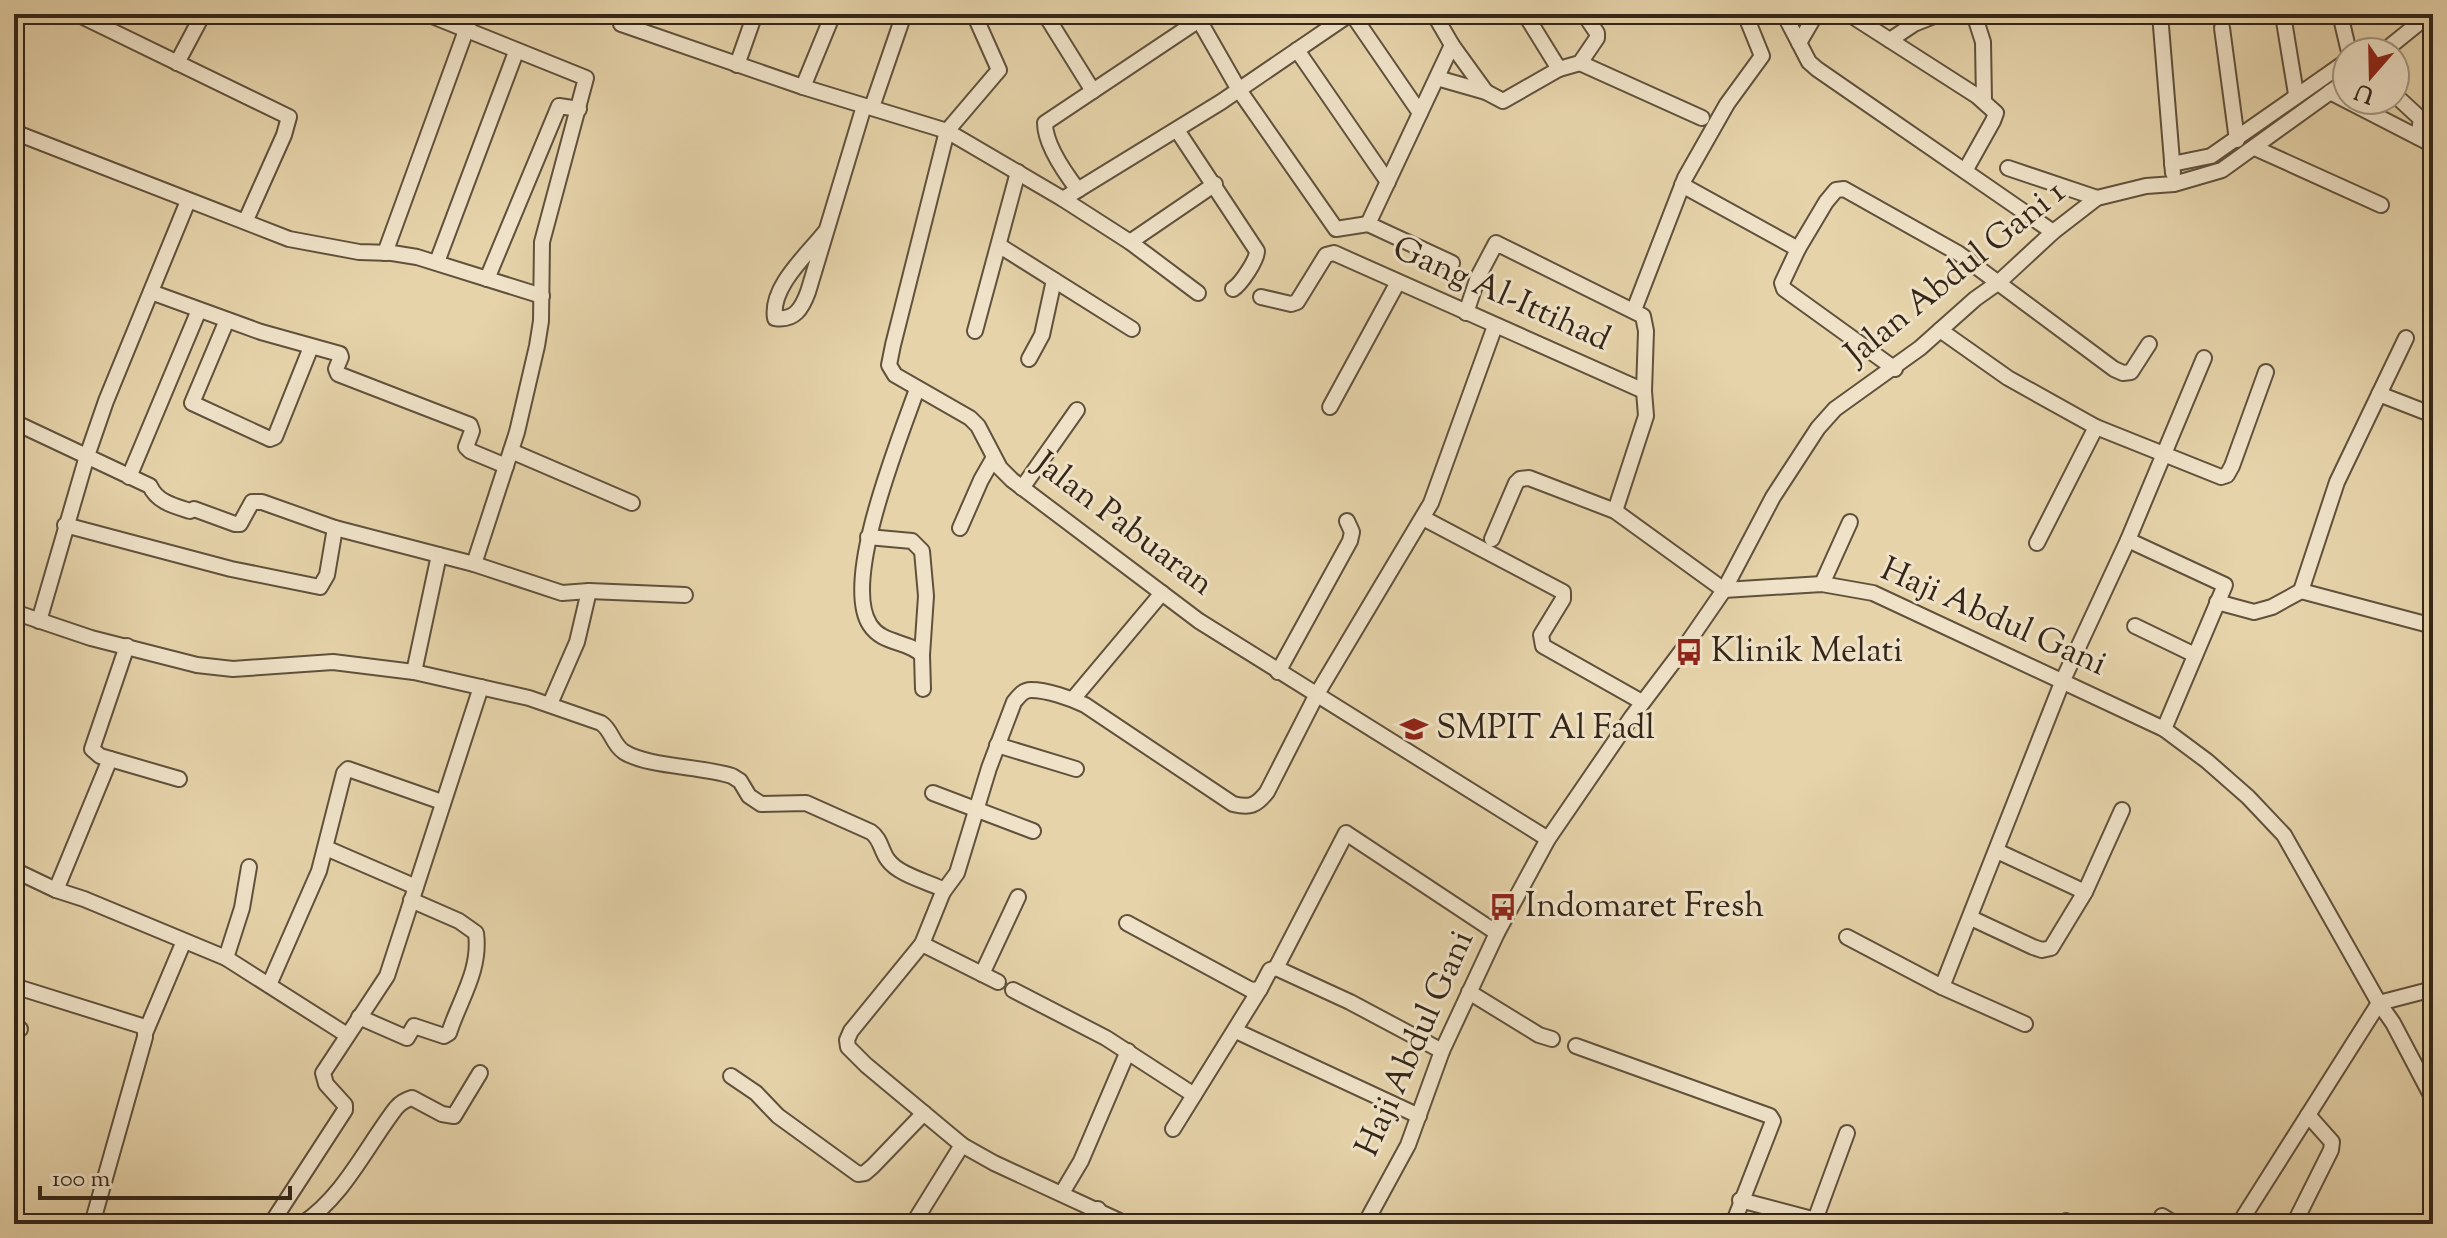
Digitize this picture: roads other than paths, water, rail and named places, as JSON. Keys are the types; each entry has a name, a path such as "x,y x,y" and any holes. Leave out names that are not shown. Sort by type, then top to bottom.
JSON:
{"street":[{"path":"177,63 203,14"},
{"path":"427,14 586,78 542,242 541,321 537,346 511,451 474,564"},
{"path":"385,253 472,14"},
{"path":"737,65 755,14"},
{"path":"803,87 833,14"},
{"path":"825,232 783,285 775,305 775,318 789,318 801,309 868,106 904,14"},
{"path":"947,131 999,70 974,14"},
{"path":"1045,14 1093,91"},
{"path":"1063,199 1177,130 1351,14 1420,113"},
{"path":"1434,14 1486,92"},
{"path":"1525,14 1559,69"},
{"path":"1437,78 1486,92 1503,101 1559,69 1580,63 1597,38 1584,14"},
{"path":"1634,310 1682,185 1727,104 1762,56 1745,14"},
{"path":"1784,14 1809,62 1817,69 2053,232"},
{"path":"1799,43 1816,14"},
{"path":"1849,14 1984,101 1996,113 1965,171"},
{"path":"1890,40 1914,24 1939,14"},
{"path":"1974,14 1983,42 1984,101"},
{"path":"2160,14 2174,184"},
{"path":"2340,14 2345,36"},
{"path":"2403,36 2430,14"},
{"path":"2283,15 2296,94"},
{"path":"87,16 289,117 279,148 246,220"},
{"path":"1078,190 1051,147 1045,123 1203,17 1239,90 1336,229 1368,224 1452,263"},
{"path":"621,24 803,87 947,131 1130,242 1198,293"},
{"path":"2222,28 2237,140"},
{"path":"1368,224 1452,45"},
{"path":"1297,50 1388,182"},
{"path":"437,262 516,52"},
{"path":"1580,63 1702,118"},
{"path":"2172,164 2211,156 2331,71"},
{"path":"2330,92 2433,144"},
{"name":"Jalan Abdul Gani 1","path":"1724,590 1773,497 1818,428 1835,409 1895,369 1999,282 2053,232 2097,198 2136,187 2174,184 2222,170 2330,92"},
{"path":"487,279 559,106 579,109"},
{"path":"2411,110 2421,119 2418,137"},
{"path":"1177,130 1257,251 1257,260 1233,289"},
{"name":"Jalan Pabuaran","path":"947,131 889,365 895,375 953,407 978,426 993,459 1022,488 1199,621 1548,839"},
{"path":"14,132 289,239 437,262 542,296"},
{"path":"2255,148 2381,205"},
{"path":"2008,168 2097,198"},
{"path":"975,331 1018,172"},
{"path":"1130,242 1215,184"},
{"path":"1682,185 1798,249"},
{"path":"1895,369 1784,289 1782,283 1798,249 1836,190 1844,189 1958,253 2102,362 2123,373 2131,372 2149,344"},
{"path":"39,621 87,456 188,201"},
{"path":"1466,313 1478,277 1496,243 1634,310 1646,320 1646,416 1615,511"},
{"path":"1000,246 1132,329"},
{"name":"Gang Al-Ittihad","path":"1261,297 1291,304 1297,302 1326,255 1334,253 1644,391"},
{"path":"1029,359 1042,335 1054,280"},
{"path":"1330,407 1398,282"},
{"path":"151,292 227,320 340,354 336,369 338,374 470,425 472,431 466,447 506,466"},
{"path":"129,477 199,310"},
{"path":"227,320 192,403 270,439 275,437 311,347"},
{"path":"1126,1224 962,1145 866,1065 848,1047 847,1040 922,944 943,892 957,873 997,745 1014,702 1021,693 1029,690 1073,699 1233,804 1248,808 1258,803 1267,792 1317,694 1431,503 1495,326"},
{"path":"1940,330 2018,385 2096,427 2221,477 2227,475 2266,372"},
{"path":"2217,602 2254,612 2272,607 2301,591 2337,482 2406,338"},
{"path":"1942,987 2063,680 2128,540 2204,358"},
{"path":"917,389 868,537 862,585 871,627 884,639 917,650 922,655"},
{"path":"2379,394 2433,415"},
{"path":"1022,488 1077,410"},
{"path":"14,422 150,486 153,494 169,504 190,511 194,509 235,524 240,524 255,501 335,528 474,564 562,593 589,591 685,595"},
{"path":"2037,543 2096,427"},
{"path":"511,451 632,503"},
{"path":"960,528 993,459"},
{"path":"1492,539 1520,479 1529,478 1615,511 1724,590"},
{"path":"1423,518 1563,592 1563,599 1541,635 1543,646 1642,702"},
{"path":"1278,672 1350,541 1352,532 1347,521"},
{"path":"1822,584 1850,522"},
{"path":"65,525 231,569 320,587 327,575 335,528"},
{"path":"868,537 912,541 922,551 926,596 923,689"},
{"path":"2128,540 2220,581 2225,588 2164,729"},
{"path":"414,672 439,555"},
{"name":"Haji Abdul Gani","path":"1365,1224 1408,1145 1442,1051 1497,933 1548,839 1724,590 1822,584 1873,593 2164,729 2248,797 2284,835 2393,1023 2433,1099"},
{"path":"550,704 577,642 589,591"},
{"path":"2301,591 2433,626"},
{"path":"1073,699 1162,593"},
{"path":"14,612 197,665 233,669 333,662 414,672 550,704 606,726 614,745 631,756 719,771 740,781 749,796 761,804 806,803 862,828 876,836 887,860 894,866 943,892"},
{"path":"2135,626 2195,655"},
{"path":"127,646 92,749 96,755 179,779"},
{"path":"271,1224 345,1110 345,1105 323,1079 326,1065 387,976 481,687"},
{"path":"997,745 1076,769"},
{"path":"56,890 110,759"},
{"path":"269,985 326,848 344,773 348,769 442,802"},
{"path":"933,793 1033,831"},
{"path":"1971,918 2033,947 2042,950 2051,948 2085,892 2122,810"},
{"path":"1276,968 1346,833 1497,933"},
{"path":"326,848 414,894 476,933 478,948 474,971 449,1033 444,1036 415,1026 407,1038 359,1017"},
{"path":"1997,851 2085,892"},
{"path":"226,958 242,908 249,867"},
{"path":"14,870 226,958 347,1035"},
{"path":"982,974 1018,897"},
{"path":"1127,923 1251,990 1260,989"},
{"path":"1847,937 1942,987 2025,1024"},
{"path":"92,1224 146,1031 184,941"},
{"path":"922,944 998,982"},
{"path":"1173,1129 1236,1031 1270,970 1276,968 1350,1002 1442,1051"},
{"path":"14,986 138,1024 146,1031"},
{"path":"2241,1224 2379,1003 2433,989"},
{"path":"1013,990 1128,1051 1194,1095"},
{"path":"1469,992 1539,1035 1552,1039"},
{"path":"1236,1031 1419,1116"},
{"path":"1576,1046 1770,1116 1773,1121 1733,1224"},
{"path":"1062,1193 1081,1161 1128,1051"},
{"path":"302,1224 316,1215 349,1176 398,1106 412,1098 442,1114 454,1116 480,1073"},
{"path":"731,1076 756,1093 778,1116 858,1174 865,1173 873,1166 924,1113"},
{"path":"2294,1224 2331,1150 2332,1142 2308,1115"},
{"path":"1815,1220 1847,1133"},
{"path":"913,1224 962,1145"},
{"path":"1740,1200 1831,1224"},
{"path":"1086,1224 1098,1209"}],"place":[{"name":"Klinik Melati","path":"1689,652"},
{"name":"SMPIT Al Fadl","path":"1414,729"},
{"name":"Indomaret Fresh","path":"1503,907"}]}
